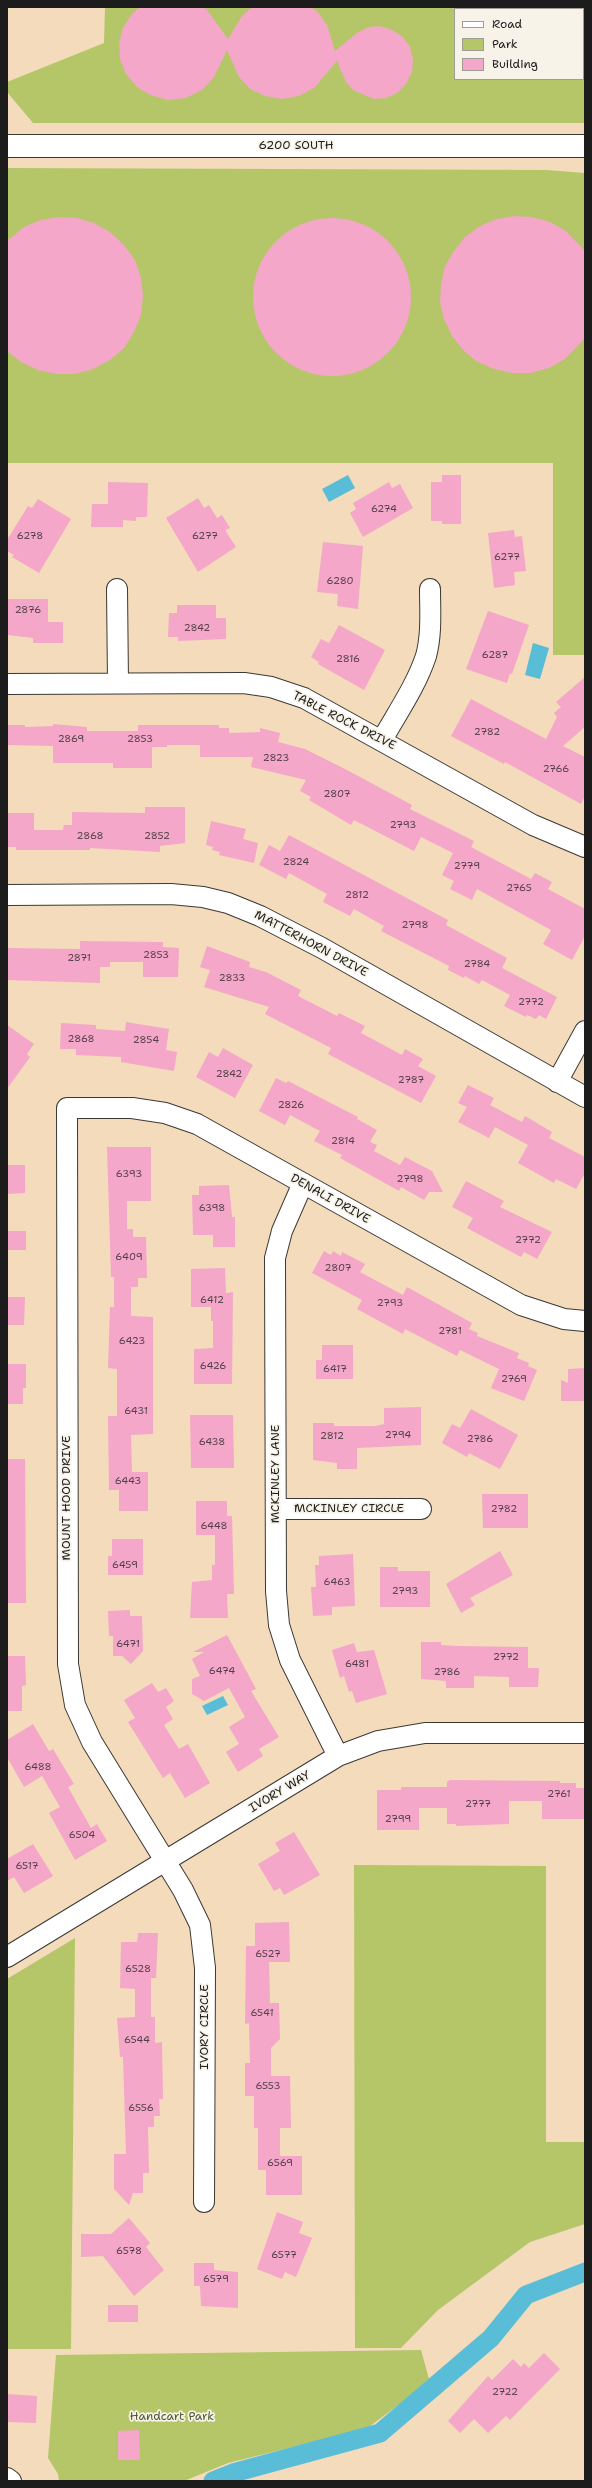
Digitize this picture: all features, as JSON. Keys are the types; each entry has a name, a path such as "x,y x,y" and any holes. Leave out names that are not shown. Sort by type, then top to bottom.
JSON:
{"main road":[{"name":"6200 SOUTH","path":"7,146 585,146"}],"street":[{"path":"382,740 418,676 426,654 430,623 430,588"},
{"path":"117,589 118,684"},
{"name":"TABLE ROCK DRIVE","path":"7,684 244,684 272,687 304,698 533,825 585,847"},
{"name":"MATTERHORN DRIVE","path":"7,895 171,894 203,897 228,903 260,916 322,948 585,1097"},
{"path":"557,1082 585,1030"},
{"name":"DENALI DRIVE","path":"67,1108 132,1108 165,1113 197,1124 521,1305 564,1319 585,1321"},
{"name":"MOUNT HOOD DRIVE","path":"67,1108 68,1664 75,1705 92,1742 164,1863"},
{"name":"MCKINLEY LANE","path":"303,1183 282,1231 275,1258 276,1591 279,1625 290,1660 338,1756"},
{"name":"MCKINLEY CIRCLE","path":"276,1510 421,1509"},
{"name":"IVORY WAY","path":"7,1958 338,1756 378,1741 425,1733 585,1734"},
{"name":"IVORY CIRCLE","path":"164,1863 195,1911 200,1925 204,1946 204,2202"},
{"path":"7,2478 11,2481"}],"green space":[{"path":"105,7 585,7 585,123 33,123 7,92 7,82 104,43"},
{"path":"7,168 547,170 585,173 585,655 553,655 553,463 7,463"},
{"path":"354,1865 546,1866 546,2142 585,2142 585,2224 530,2242 438,2310 401,2348 355,2348"},
{"path":"75,1938 71,2349 7,2349 7,1979"},
{"name":"Handcart Park","path":"421,2350 429,2379 405,2400 366,2429 228,2463 184,2481 59,2481 58,2474 48,2458 56,2355"}],"water":[{"path":"348,475 355,488 329,502 322,489"},
{"path":"533,643 549,648 540,679 525,675"},
{"path":"223,1696 228,1705 207,1715 202,1706"}],"building":[{"path":"140,7 203,7 207,10 228,39 242,16 252,7 310,7 317,11 327,25 335,51 358,32 369,27 380,26 392,30 403,37 410,47 413,60 412,72 406,84 397,93 386,98 374,99 353,90 346,82 337,61 314,88 299,96 282,99 265,96 250,89 239,77 227,50 214,77 202,90 186,98 168,100 150,95 137,87 126,74 120,59 119,43 123,28 132,14"},
{"path":"514,216 532,217 550,222 566,231 585,251 585,338 565,359 549,368 531,373 512,373 494,369 476,361 463,350 452,336 444,319 440,302 441,284 445,266 465,237 480,226 497,219"},
{"path":"59,217 77,218 94,223 110,232 124,245 135,260 141,278 143,296 141,315 134,332 124,348 110,360 93,369 75,374 56,374 38,370 21,362 7,351 7,241 24,227 41,220"},
{"path":"324,218 340,218 369,227 388,241 398,253 405,267 411,289 411,305 405,327 398,341 388,353 376,363 362,370 340,376 324,376 302,370 288,363 276,353 266,341 259,327 253,305 253,289 259,267 266,253 276,241 288,231 302,224"},
{"path":"442,475 461,475 461,524 442,524 442,521 431,521 431,482 442,482"},
{"path":"108,482 148,483 147,517 136,517 136,521 123,520 123,527 91,527 92,504 108,504"},
{"path":"389,482 392,488 400,484 413,508 363,537 350,513 356,509 353,503"},
{"path":"198,498 204,508 209,505 217,518 222,515 230,528 225,530 236,547 198,572 166,518"},
{"path":"38,499 71,519 39,573 12,557 14,555 7,551 7,540 28,506 32,508"},
{"path":"514,530 515,537 522,536 526,571 514,572 515,585 494,588 488,533"},
{"path":"323,542 363,546 358,609 337,606 338,594 317,592"},
{"path":"8,599 48,599 48,622 63,622 63,643 33,643 33,638 8,635"},
{"path":"177,605 216,605 216,618 226,618 226,639 178,641 178,637 168,637 169,613 177,613"},
{"path":"488,611 529,625 512,674 510,673 507,683 466,669"},
{"path":"339,625 385,650 364,690 318,664 319,662 311,657 321,639 329,643"},
{"path":"585,677 585,727 563,746 585,757 585,796 581,804 505,762 504,764 451,736 471,699 546,739 557,717 554,713 561,707 556,702"},
{"path":"53,724 87,727 87,731 138,731 138,725 219,725 219,728 229,728 229,733 260,732 260,728 280,733 278,742 305,749 412,805 410,809 474,841 471,847 531,879 535,873 552,882 548,889 585,909 585,936 572,960 543,944 551,930 477,889 472,900 450,889 454,881 442,875 453,853 421,837 414,851 354,820 351,825 309,800 311,797 300,791 306,780 251,767 253,757 200,757 200,745 167,745 167,747 152,747 152,768 113,768 113,763 53,763 53,746 7,745 7,725 25,725 25,727 53,726"},
{"path":"145,807 185,807 185,843 160,846 160,852 90,848 90,850 16,850 16,847 7,847 7,813 34,813 34,830 63,830 64,825 72,825 72,812 145,813"},
{"path":"211,821 246,829 243,839 258,843 254,863 219,855 220,852 212,850 213,847 206,845"},
{"path":"289,835 448,920 446,925 507,958 502,968 557,997 546,1019 539,1015 536,1019 527,1015 526,1017 504,1006 510,995 482,980 479,984 465,976 464,978 448,970 449,966 381,931 384,926 354,909 350,916 323,902 327,894 289,873 286,879 259,865 269,845 280,851"},
{"path":"80,941 163,942 163,947 179,948 178,977 143,977 143,962 110,962 110,967 100,967 100,983 7,980 7,948 80,949"},
{"path":"207,946 250,962 249,967 266,972 301,990 298,996 337,1016 339,1013 365,1026 361,1033 402,1055 405,1049 423,1059 418,1066 436,1076 421,1103 328,1054 331,1048 265,1014 269,1007 204,987 210,970 200,967"},
{"path":"126,1022 169,1029 166,1050 177,1052 174,1071 121,1062 121,1057 76,1055 76,1049 60,1049 61,1023 96,1025 96,1029 125,1031"},
{"path":"7,1025 34,1044 27,1054 30,1057 7,1089"},
{"path":"223,1048 253,1065 235,1098 196,1077 209,1052 218,1057"},
{"path":"276,1078 286,1083 288,1081 358,1117 357,1119 377,1130 370,1142 377,1145 374,1151 400,1165 405,1157 432,1171 443,1192 429,1192 424,1200 401,1187 399,1191 340,1158 342,1155 314,1141 320,1131 290,1115 285,1125 259,1111"},
{"path":"468,1085 494,1098 490,1105 522,1122 525,1116 552,1132 549,1138 585,1157 585,1173 576,1189 556,1179 554,1183 518,1163 528,1145 495,1127 489,1138 458,1122 467,1107 458,1103"},
{"path":"107,1147 151,1147 151,1201 127,1201 127,1229 133,1229 133,1237 146,1237 147,1278 138,1278 138,1287 131,1287 131,1316 153,1317 153,1434 131,1435 132,1472 148,1472 148,1511 119,1511 119,1490 109,1490 108,1416 117,1416 117,1369 108,1368 110,1307 114,1307 114,1277 111,1277"},
{"path":"7,1165 25,1165 25,1193 7,1194"},
{"path":"466,1181 504,1201 500,1207 552,1232 537,1259 524,1252 521,1257 467,1228 473,1218 452,1207"},
{"path":"229,1185 232,1217 235,1217 235,1247 213,1247 213,1235 193,1235 192,1195 199,1195 199,1186"},
{"path":"7,1231 26,1231 26,1250 7,1250"},
{"path":"324,1251 331,1255 333,1251 341,1256 342,1252 365,1264 360,1272 403,1295 407,1287 472,1323 469,1329 478,1333 477,1336 519,1353 517,1358 529,1363 528,1366 537,1370 524,1401 491,1388 499,1369 460,1350 457,1356 405,1329 403,1334 357,1309 362,1300 312,1273"},
{"path":"225,1268 226,1293 233,1292 232,1384 194,1384 194,1349 213,1348 213,1321 211,1321 211,1307 191,1307 191,1269"},
{"path":"7,1297 25,1297 24,1325 7,1325"},
{"path":"322,1345 353,1345 353,1379 316,1379 316,1360 322,1360"},
{"path":"7,1364 26,1364 26,1388 23,1388 23,1404 7,1404"},
{"path":"585,1368 585,1401 561,1401 561,1380 568,1383 568,1369"},
{"path":"421,1407 421,1445 357,1448 357,1469 337,1469 337,1463 313,1460 313,1423 334,1423 334,1426 375,1426 384,1424 384,1408"},
{"path":"471,1409 518,1435 500,1469 469,1453 467,1457 442,1443 452,1424 460,1428"},
{"path":"190,1415 233,1415 234,1468 191,1468"},
{"path":"7,1459 25,1459 26,1603 7,1603"},
{"path":"482,1494 528,1494 528,1528 483,1528"},
{"path":"196,1501 227,1501 227,1516 232,1516 234,1594 227,1594 228,1618 190,1618 192,1582 212,1580 212,1565 215,1565 215,1535 196,1535"},
{"path":"112,1539 143,1539 143,1575 108,1575 108,1556 112,1556"},
{"path":"500,1551 513,1575 470,1598 475,1605 461,1613 446,1584"},
{"path":"353,1554 355,1606 332,1607 332,1615 313,1616 311,1587 316,1587 315,1565 319,1565 319,1556"},
{"path":"380,1567 398,1567 398,1571 430,1571 430,1607 380,1607"},
{"path":"130,1610 130,1616 142,1616 143,1651 131,1664 122,1656 113,1656 113,1636 109,1636 108,1611"},
{"path":"227,1635 256,1689 251,1691 279,1737 259,1749 263,1756 238,1772 226,1752 239,1744 229,1727 245,1717 229,1688 204,1701 192,1694 192,1679 200,1676 192,1659 204,1652 193,1652"},
{"path":"421,1642 441,1642 441,1645 458,1646 528,1647 528,1668 539,1668 538,1687 509,1687 509,1677 474,1676 474,1688 446,1688 446,1681 421,1679"},
{"path":"354,1643 357,1652 374,1650 387,1694 356,1703 352,1691 349,1692 344,1676 340,1678 332,1650"},
{"path":"7,1656 25,1656 26,1685 22,1686 22,1711 7,1711"},
{"path":"152,1683 158,1692 166,1688 174,1701 166,1707 173,1719 164,1725 179,1749 188,1744 210,1783 185,1798 170,1773 163,1778 128,1722 135,1718 124,1700"},
{"path":"33,1724 49,1751 53,1749 74,1784 68,1787 91,1828 97,1824 107,1841 75,1860 49,1813 60,1807 42,1776 24,1787 7,1757 7,1740"},
{"path":"450,1780 560,1781 560,1783 576,1783 576,1788 585,1788 585,1819 542,1819 542,1801 509,1801 509,1824 456,1826 456,1824 447,1824 447,1808 419,1808 419,1830 377,1830 377,1790 401,1790 401,1787 447,1787 447,1782"},
{"path":"294,1832 320,1875 284,1895 280,1888 274,1891 258,1864 280,1851 275,1843"},
{"path":"33,1844 53,1876 24,1893 14,1877 7,1881 7,1859"},
{"path":"289,1922 290,1962 269,1962 270,2003 279,2003 280,2039 271,2048 271,2076 290,2076 291,2128 280,2128 280,2156 302,2156 302,2195 266,2195 266,2170 258,2170 258,2128 254,2128 254,2096 245,2096 245,2063 250,2063 249,2023 245,2024 246,1946 255,1946 255,1923"},
{"path":"138,1933 158,1933 156,1978 151,1978 151,2017 155,2017 155,2043 162,2042 163,2099 159,2099 160,2116 154,2116 154,2127 148,2127 149,2173 143,2173 143,2193 133,2193 129,2205 114,2189 114,2154 126,2154 123,2057 120,2057 117,2018 135,2017 135,1989 120,1988 121,1942 137,1942"},
{"path":"277,2212 303,2222 299,2233 312,2238 296,2277 285,2272 282,2279 257,2269"},
{"path":"129,2218 150,2243 146,2247 164,2270 134,2296 103,2256 81,2257 81,2234 111,2234"},
{"path":"194,2263 214,2263 214,2270 238,2272 238,2308 201,2306 200,2286 194,2286"},
{"path":"108,2305 138,2305 138,2322 108,2322"},
{"path":"544,2353 560,2369 510,2420 506,2416 488,2433 474,2419 460,2433 448,2421 488,2376 492,2380 513,2359 521,2367 524,2363 529,2368"},
{"path":"7,2394 37,2396 36,2423 7,2422"},
{"path":"139,2430 140,2460 118,2460 118,2431"}],"waterway":[{"path":"213,2481 233,2473 380,2433 491,2338 526,2295 585,2272"}]}
